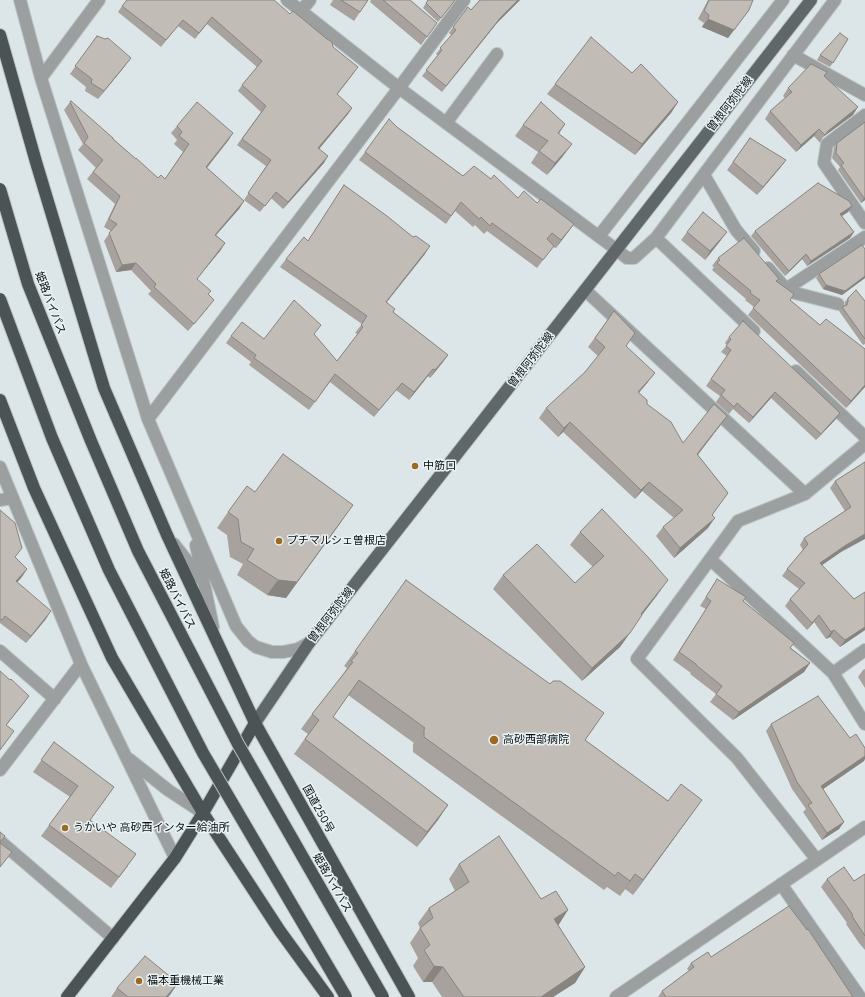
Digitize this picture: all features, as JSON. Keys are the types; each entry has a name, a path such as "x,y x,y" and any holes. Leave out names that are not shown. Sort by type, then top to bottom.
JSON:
{"highway":[{"name":"国道250号","path":"0,35 36,162 104,388 167,535 255,723 409,997"},
{"name":"姫路バイパス","path":"0,189 28,284 91,441 138,551 238,744 383,997"},
{"path":"0,299 52,438 110,570 203,753 346,997"},
{"path":"0,400 34,488 112,658 203,813 280,932 328,997"},
{"path":"67,997 175,858 255,723"}],"main road":[{"name":"曽根阿弥陀線","path":"255,723 309,643 811,0"}],"street":[{"path":"20,0 41,78 148,419 236,626"},
{"path":"41,78 99,0"},
{"path":"287,0 399,88 627,258 634,258 656,238 835,0"},
{"path":"302,11 310,0"},
{"path":"148,419 464,0"},
{"path":"599,236 783,0"},
{"path":"446,123 497,54"},
{"path":"793,55 865,95"},
{"path":"865,115 827,144 824,164 865,223"},
{"path":"704,175 736,230 786,289 795,293 838,304"},
{"path":"786,289 865,237"},
{"path":"656,238 760,338"},
{"path":"585,290 805,494"},
{"path":"790,365 865,437"},
{"path":"817,860 737,758 637,659 738,521 805,494 865,444"},
{"path":"0,467 81,664 175,858"},
{"path":"0,474 13,498"},
{"path":"0,500 13,498"},
{"path":"192,521 214,636"},
{"path":"167,535 248,641 256,647 272,652 298,650 309,643"},
{"path":"710,559 833,673 865,724"},
{"path":"833,673 865,650"},
{"path":"0,651 55,698"},
{"path":"0,770 81,664"},
{"path":"126,758 168,790 203,813"},
{"path":"616,997 865,827"},
{"path":"0,841 113,938"},
{"path":"781,884 860,997"}],"building":[{"path":"127,0 274,0 290,14 293,11 332,42 333,47 358,67 337,94 352,108 318,148 328,156 288,202 276,192 265,206 248,193 271,160 242,139 266,106 242,85 262,61 212,17 199,33 183,20 166,40 122,6"},
{"path":"341,0 368,0 360,12"},
{"path":"383,0 410,0 437,23 427,37"},
{"path":"428,0 455,0 441,18 426,3"},
{"path":"480,0 518,0 501,17 446,86 426,70 442,50 440,48 456,30 453,27 468,7 471,10"},
{"path":"709,0 753,0 749,10 734,30 708,19 709,15 704,11"},
{"path":"840,33 848,39 833,63 820,55"},
{"path":"97,36 105,39 108,38 131,58 104,91 91,83 92,79 75,66"},
{"path":"591,37 632,73 641,64 678,102 642,144 555,84"},
{"path":"811,64 827,72 824,76 858,107 825,135 819,129 801,145 770,111 792,92 788,88"},
{"path":"71,101 158,178 161,175 165,179 189,144 179,136 182,132 177,126 197,102 233,133 206,167 244,201 215,235 225,243 197,279 211,291 208,294 214,300 194,324 154,287 156,284 136,263 122,265 109,233 117,224 109,219 120,196 93,172 103,160 84,143 88,137 70,102"},
{"path":"541,102 565,124 558,133 572,144 555,163 539,151 548,141 523,125"},
{"path":"389,119 397,127 463,176 474,166 491,179 494,175 518,198 524,191 537,203 541,199 574,224 561,240 552,233 547,239 554,246 543,260 492,223 490,226 481,217 479,219 461,202 451,216 365,152"},
{"path":"865,122 864,198 841,165 844,163 836,153 837,143"},
{"path":"750,138 786,160 763,187 733,162"},
{"path":"818,183 849,201 852,206 840,214 854,232 811,261 806,254 789,271 755,231"},
{"path":"344,185 413,237 416,236 430,246 386,302 395,309 393,312 448,355 435,370 433,369 414,392 402,383 379,410 335,374 315,402 254,358 256,355 231,336 242,322 264,339 294,300 321,325 314,334 337,361 363,327 361,325 367,316 286,259 304,237 308,241"},
{"path":"703,212 727,232 710,251 687,232"},
{"path":"744,238 779,279 776,281 794,294 790,300 820,325 826,319 865,349 865,385 851,401 753,308 760,300 750,293 751,291 717,263 720,260 718,258"},
{"path":"862,245 865,249 865,276 845,291 826,285 819,274"},
{"path":"856,290 865,301 865,339 842,307 847,305 848,298"},
{"path":"614,311 635,333 626,346 655,373 638,392 647,400 647,404 671,422 683,443 714,404 727,416 697,454 728,493 712,515 715,518 680,548 663,527 683,510 649,482 641,490 570,422 564,428 546,408 585,372 605,347 595,338"},
{"path":"743,321 840,413 821,434 775,392 753,417 737,403 734,407 721,395 725,390 711,379 731,350 726,346 731,339 729,337"},
{"path":"283,454 353,505 297,582 278,580 247,560 254,549 241,542 238,519 228,512 247,486 255,492"},
{"path":"865,462 865,534 820,563 854,599 865,592 865,627 845,640 834,630 831,632 819,615 812,623 790,599 805,583 787,569 808,544 804,538 851,507 835,481"},
{"path":"602,509 668,580 641,614 642,615 630,633 592,668 503,575 537,544 575,583 604,556 580,532"},
{"path":"0,510 15,523 22,548 15,557 27,569 16,581 51,611 31,636 5,616 2,620 0,619"},
{"path":"717,579 746,597 743,601 794,643 790,648 810,663 739,712 716,694 722,686 679,652 711,601 706,597"},
{"path":"406,580 550,684 553,681 560,681 604,713 585,740 668,801 681,784 702,800 643,880 635,874 630,881 618,872 615,876 424,737 425,728 359,680 333,717 448,805 427,832 305,739 319,720 312,714 353,662 351,661 358,653 355,651"},
{"path":"0,671 29,696 6,725 14,731 0,750"},
{"path":"818,696 850,738 856,734 865,748 865,756 821,786 844,822 827,833 808,805 812,803 797,782 771,724"},
{"path":"54,742 114,787 90,820 136,854 119,877 49,825 78,786 41,760"},
{"path":"0,832 5,836 0,842"},
{"path":"499,836 541,899 556,891 568,910 554,919 585,967 541,997 464,997 443,967 434,966 424,950 430,945 420,928 433,918 429,908 469,882 459,864"},
{"path":"0,843 12,852 0,867"},
{"path":"844,867 854,881 865,874 865,936 852,916 853,915 827,879"},
{"path":"789,906 807,930 808,929 853,997 666,997 662,991 694,967 691,963 708,952 711,957"},
{"path":"145,956 178,983 166,997 128,997 117,988"}],"place":[{"name":"中筋口","path":"415,466"},
{"name":"プチマルシェ曽根店","path":"279,541"},
{"name":"高砂西部病院","path":"494,740"},
{"name":"うかいや 高砂西インター給油所","path":"65,828"},
{"name":"福本重機械工業","path":"139,981"}]}
